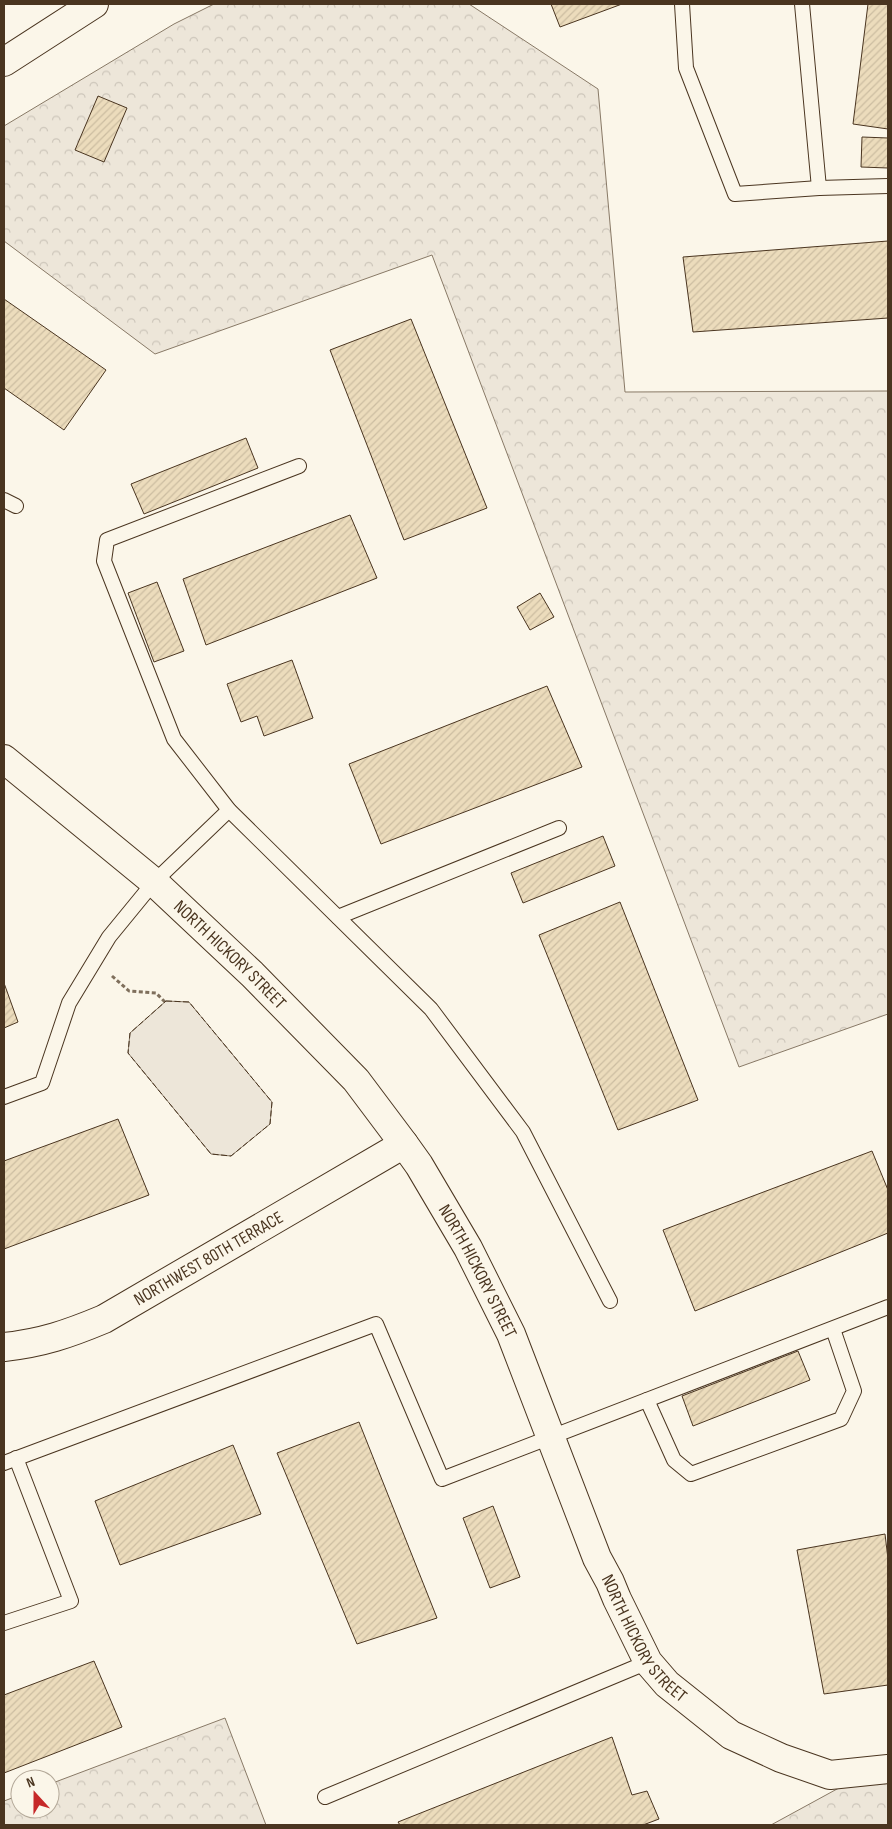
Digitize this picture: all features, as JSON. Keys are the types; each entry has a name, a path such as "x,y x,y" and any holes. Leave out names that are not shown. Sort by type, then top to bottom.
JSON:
{"street":[{"path":"4,62 94,4"},
{"name":"NORTH HICKORY STREET","path":"4,759 154,882 252,974 356,1080 404,1144 419,1165 468,1248 511,1334 597,1558 648,1662 667,1684 731,1735 781,1758 830,1775 888,1769"},
{"name":"NORTHWEST 80TH TERRACE","path":"4,1347 29,1344 67,1334 104,1319 404,1144"}],"lane":[{"path":"682,4 686,68 734,194 819,188 888,186"},
{"path":"802,4 819,188"},
{"path":"299,466 106,540 104,561 174,739 229,810 431,1009 523,1132 610,1301"},
{"path":"4,1097 42,1083 69,1003 109,937 154,882 229,810"},
{"path":"338,917 559,828"},
{"path":"4,1623 71,1601 10,1461 376,1324 442,1479 888,1307"},
{"path":"647,1400 674,1460 691,1474 841,1419 854,1391 833,1329"},
{"path":"325,1797 648,1662"}],"path":[{"path":"94,961 128,991 156,992 165,1002"}],"green space":[{"path":"214,4 469,4 598,89 625,392 888,391 888,1014 739,1067 432,255 155,354 4,241 4,126 174,24"},
{"path":"166,1001 189,1002 272,1102 270,1124 231,1156 211,1154 128,1053 130,1033"},
{"path":"225,1718 266,1825 4,1825 4,1801 10,1799 10,1819 60,1819 60,1780"},
{"path":"888,1769 888,1825 771,1825 870,1771"}],"building":[{"path":"551,4 622,4 560,27"},
{"path":"868,4 888,4 888,129 853,124"},
{"path":"98,96 127,108 104,162 75,150"},
{"path":"862,137 888,138 888,168 861,167"},
{"path":"888,241 888,318 693,332 683,257"},
{"path":"4,299 106,370 64,430 4,388"},
{"path":"411,319 487,508 404,540 330,350"},
{"path":"246,438 258,468 144,514 131,484"},
{"path":"350,515 377,578 206,645 183,579"},
{"path":"157,582 184,651 154,662 128,593"},
{"path":"540,593 554,617 530,630 517,607"},
{"path":"292,660 313,718 264,736 257,716 241,722 227,684"},
{"path":"547,686 582,767 381,844 349,764"},
{"path":"603,836 615,866 523,903 511,873"},
{"path":"620,902 698,1100 618,1130 539,935"},
{"path":"4,983 18,1022 4,1028"},
{"path":"118,1119 149,1195 4,1249 4,1161"},
{"path":"872,1151 888,1190 888,1233 695,1311 663,1230"},
{"path":"798,1351 810,1380 693,1426 682,1396"},
{"path":"359,1422 437,1618 357,1644 277,1453"},
{"path":"233,1445 261,1514 120,1565 95,1501"},
{"path":"493,1506 520,1577 490,1588 463,1518"},
{"path":"885,1534 888,1559 888,1685 824,1694 797,1550"},
{"path":"94,1661 122,1727 10,1769 4,1773 4,1695"},
{"path":"612,1737 632,1795 647,1791 659,1819 643,1825 400,1825 398,1822"}],"fence":[{"path":"166,1001 189,1002 272,1102 270,1124 231,1156 211,1154 128,1053 130,1033 166,1001"}]}
